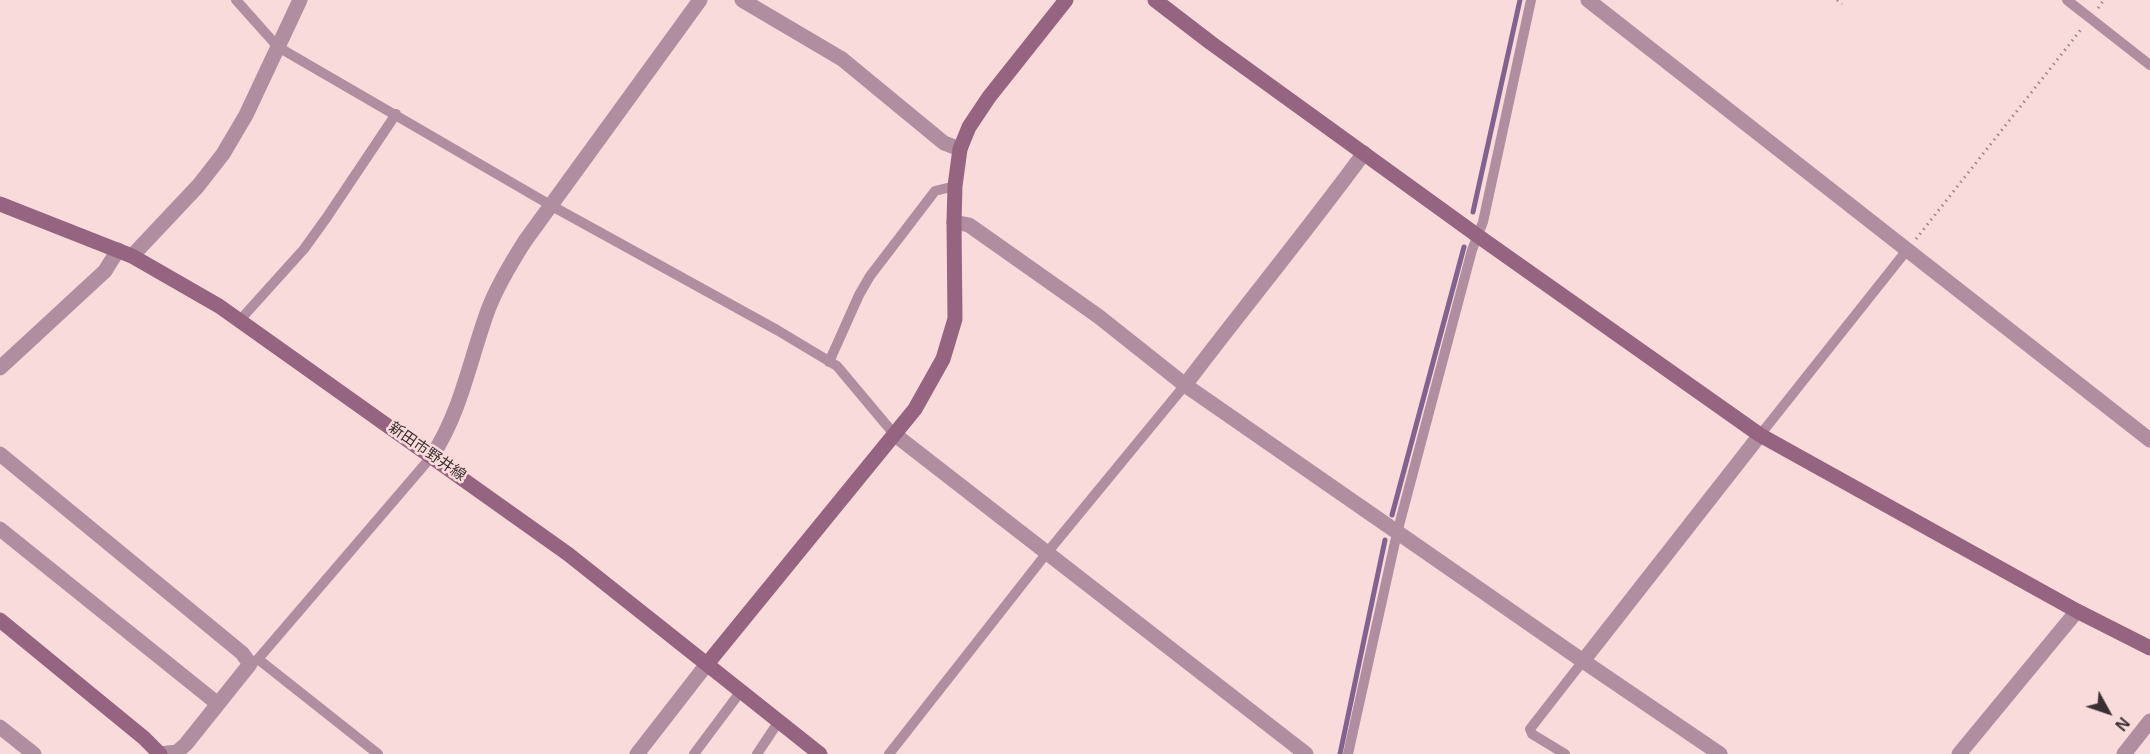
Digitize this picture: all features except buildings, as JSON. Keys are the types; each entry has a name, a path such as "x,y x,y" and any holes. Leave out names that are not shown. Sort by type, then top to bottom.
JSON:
{"street":[{"path":"0,368 198,186 223,154 246,115 300,0"},
{"path":"432,456 444,437 459,400 489,308 506,272 525,242 700,0"},
{"path":"742,0 842,59 944,143 960,149"},
{"path":"637,754 706,664 915,409 943,359 955,319 955,186 960,149 969,127 989,97 1066,0"},
{"path":"1155,0 1478,236 1760,435 2077,611 2150,648"},
{"path":"1588,0 2150,440"},
{"path":"1185,385 1259,288 1308,230 1364,153"},
{"name":"新田市野井線","path":"0,204 125,253 240,320 568,554 820,754"},
{"path":"954,222 969,225 1080,303 1185,385 1720,754"},
{"path":"894,434 1306,754"},
{"path":"1583,661 1760,435"},
{"path":"0,454 254,661 186,744 177,752 160,754 144,738 0,620"},
{"path":"0,529 218,705"},
{"path":"1959,754 2077,611"},
{"path":"0,727 34,754"},
{"path":"2124,754 2147,730"}],"lane":[{"path":"236,0 278,47 552,206 757,318 837,366 894,434"},
{"path":"1348,754 1397,533 1483,222 1532,0"},
{"path":"2067,0 2150,65"},
{"path":"240,320 304,249 396,114"},
{"path":"829,362 870,276 935,191 955,186"},
{"path":"1760,435 1907,250"},
{"path":"889,754 1046,554 1185,385"},
{"path":"378,754 254,661 432,456"},
{"path":"1565,754 1532,734 1530,729 1583,661"},
{"path":"694,754 741,692"},
{"path":"757,754 779,721"}],"path":[{"path":"1837,0 1842,4"},
{"path":"1907,250 2104,0"}],"waterway":[{"path":"1473,212 1520,0"},
{"path":"1392,515 1464,247"},
{"path":"1340,754 1385,540"}]}
